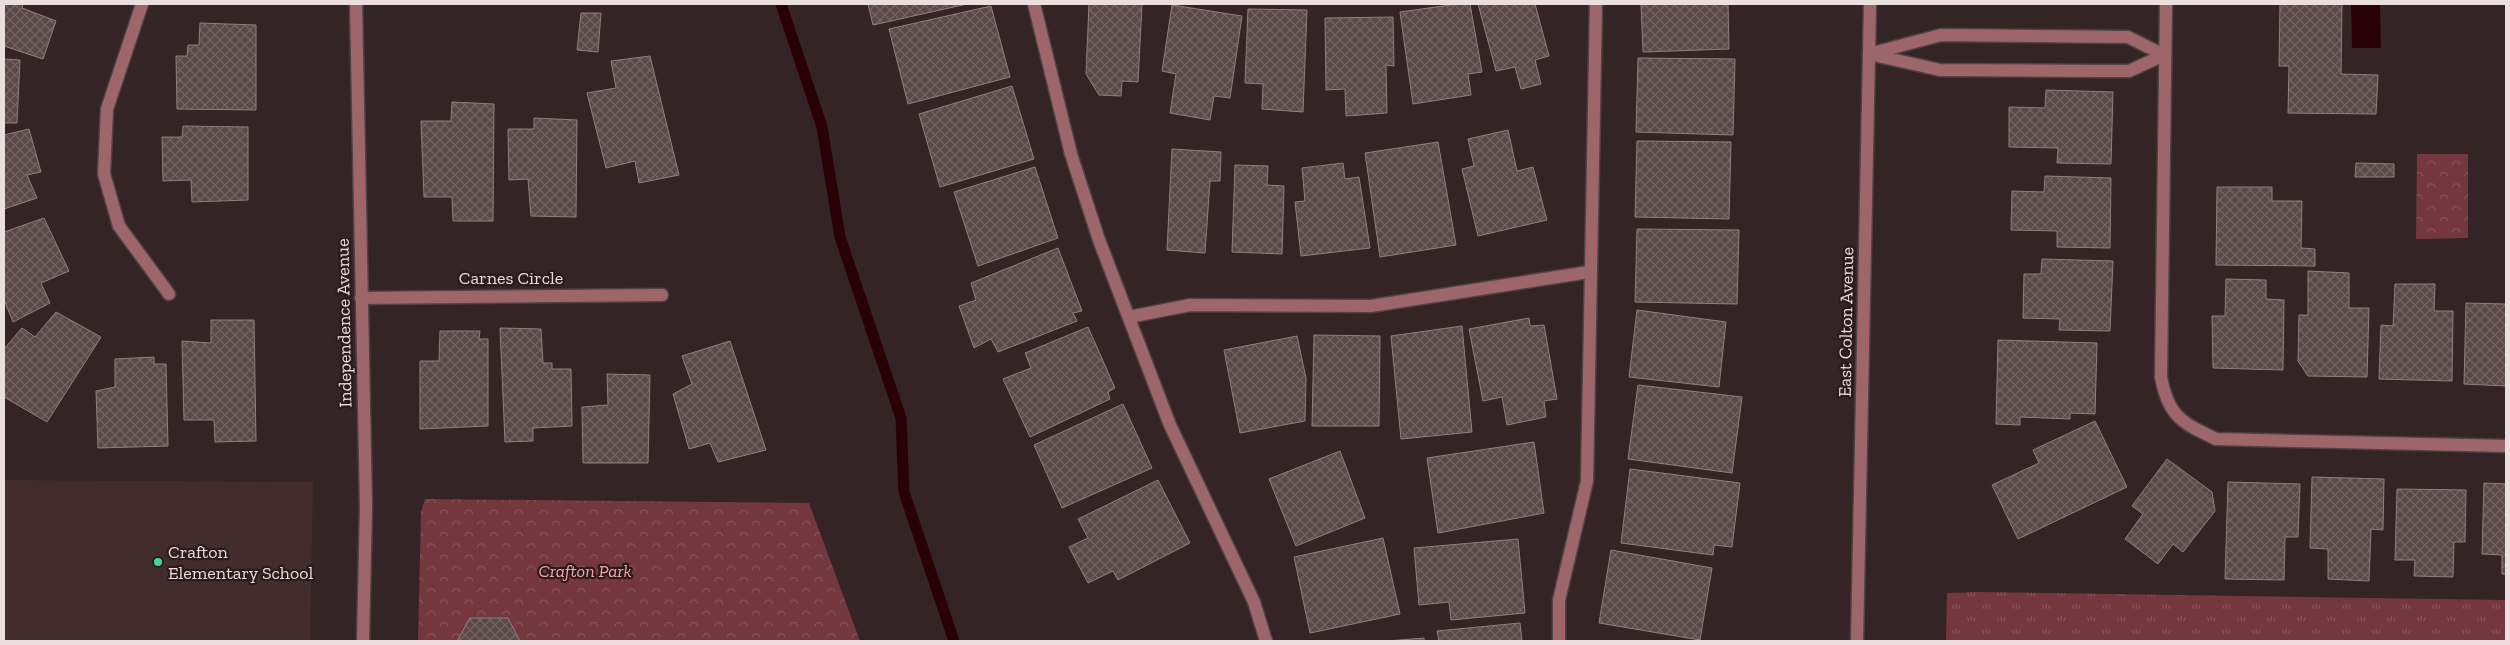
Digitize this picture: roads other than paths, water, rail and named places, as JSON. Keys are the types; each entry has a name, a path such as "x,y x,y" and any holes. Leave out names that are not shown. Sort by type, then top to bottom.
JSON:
{"street":[{"path":"142,4 107,109 104,174 119,226 168,294"},
{"name":"Independence Avenue","path":"356,4 366,506 363,641"},
{"path":"1034,4 1071,154 1099,240 1170,424 1254,602 1266,641"},
{"path":"1559,641 1559,600 1587,481 1589,272 1596,4"},
{"name":"East Colton Avenue","path":"1858,641 1870,4"},
{"path":"2166,4 2161,377 2165,397 2178,419 2216,439 2506,446"},
{"path":"1869,54 1941,35 2128,38 2164,55"},
{"path":"1869,54 1940,70 2096,71 2128,71 2164,55"},
{"path":"1129,317 1190,305 1371,306 1589,272"},
{"name":"Carnes Circle","path":"361,298 662,295"}],"waterway":[{"path":"781,4 822,127 840,237 901,418 904,492 954,641"}],"place":[{"name":"Crafton Elementary School","path":"158,562"}],"park label":[{"name":"Crafton Park","path":"585,571"}]}
